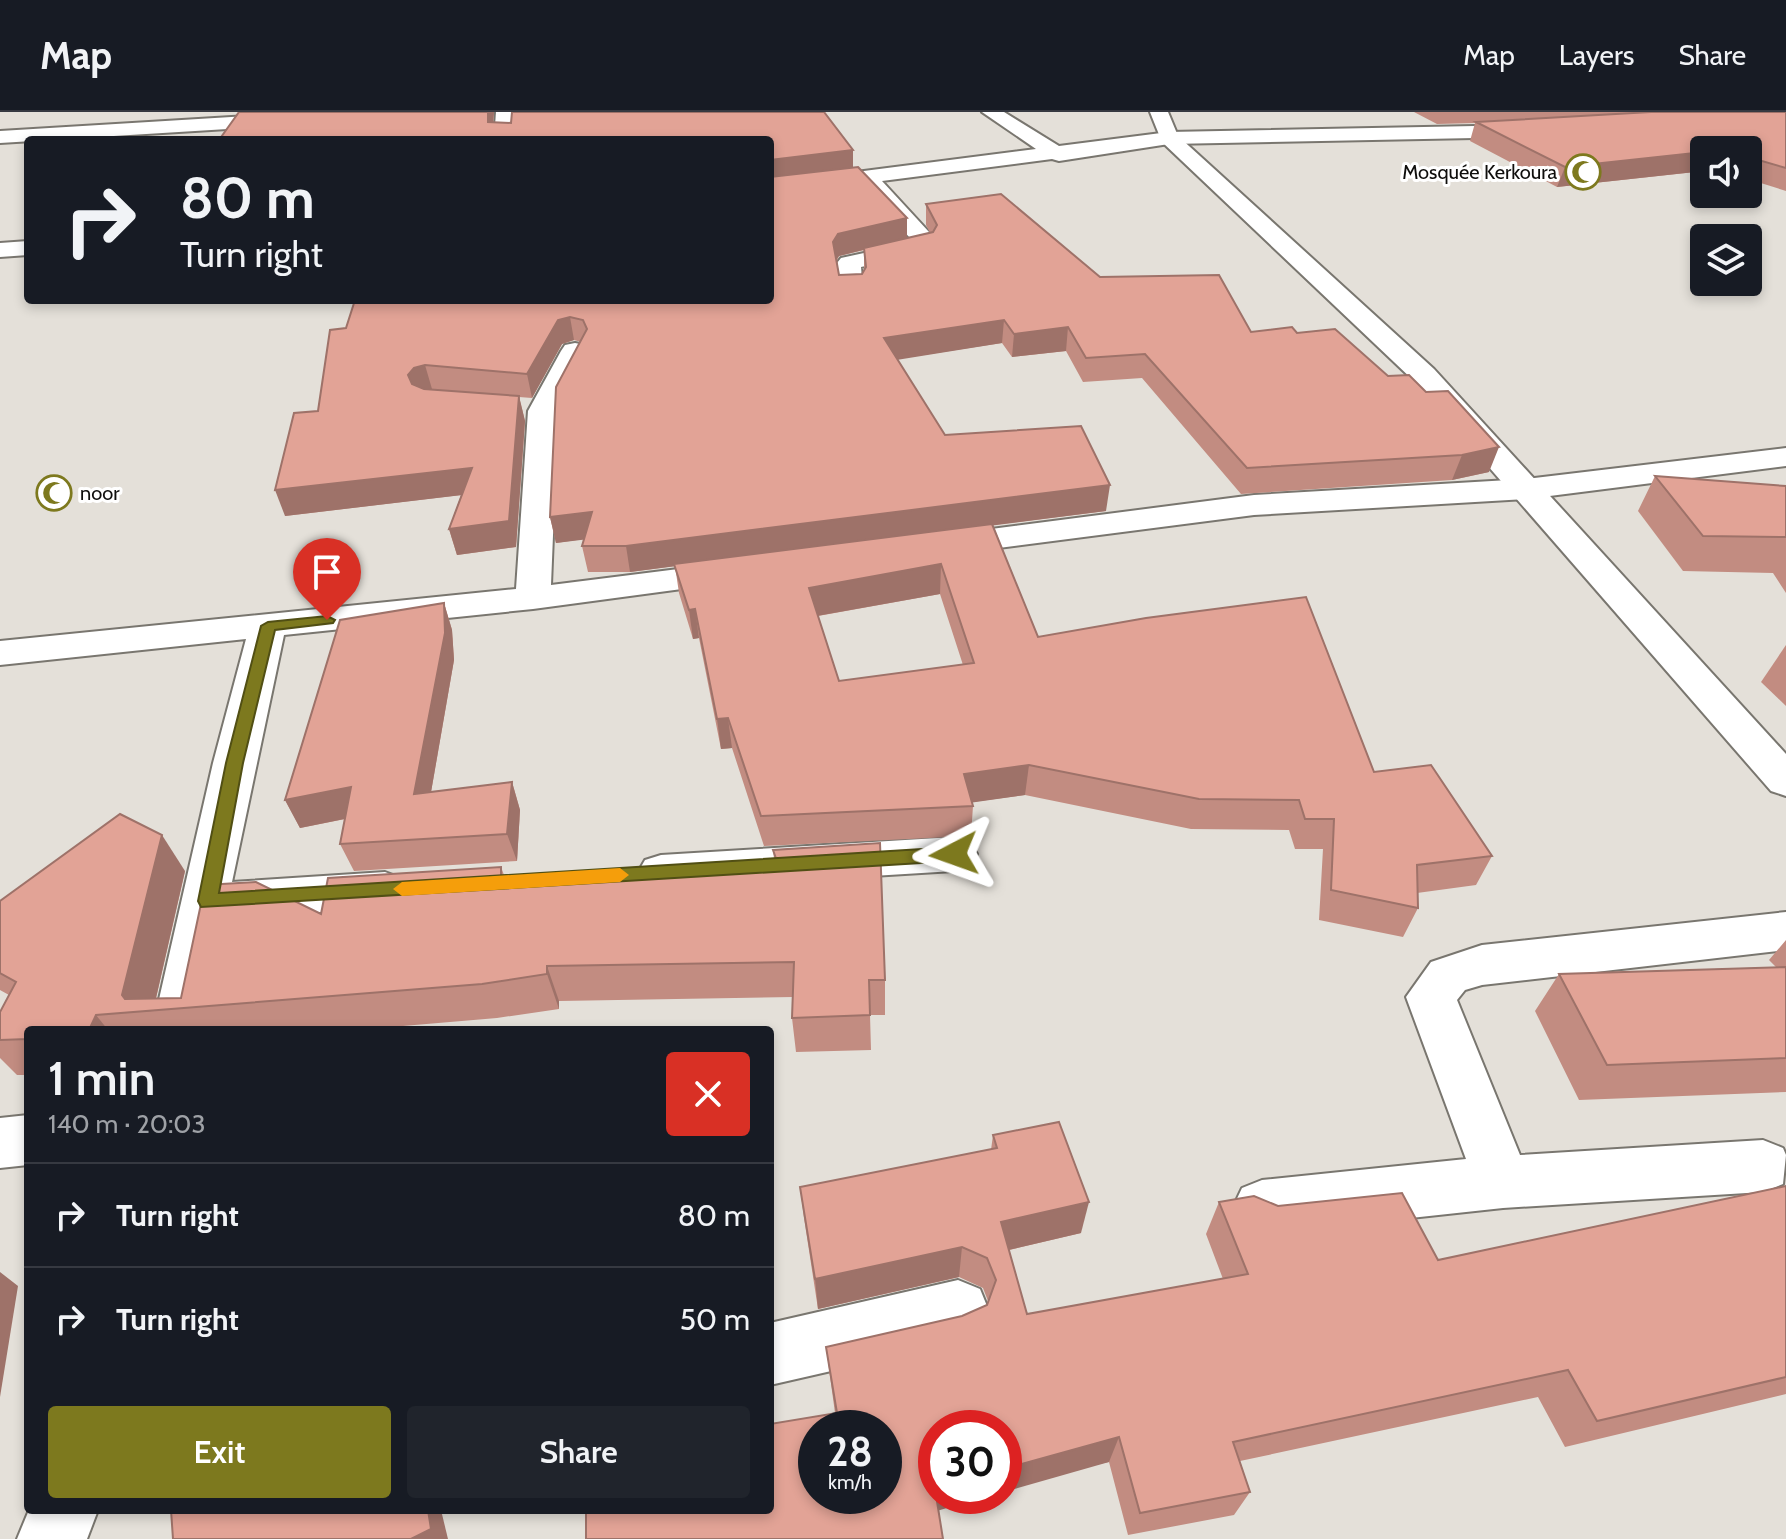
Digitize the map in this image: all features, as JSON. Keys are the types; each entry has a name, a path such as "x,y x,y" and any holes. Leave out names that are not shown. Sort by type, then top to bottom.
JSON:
{"street":[{"path":"0,137 207,118 406,112"},
{"path":"504,136 505,112"},
{"path":"991,112 1059,155"},
{"path":"1164,125 1424,375 1786,781"},
{"path":"774,188 864,175 1059,155 1164,125 1556,129"},
{"path":"851,290 849,263 922,247 921,237 864,175"},
{"path":"0,250 24,248"},
{"path":"533,598 543,411 575,351"},
{"path":"510,406 543,411"},
{"path":"912,549 1254,505 1526,489 1786,457"},
{"path":"0,653 533,598 770,568"},
{"path":"179,1026 208,901 234,763 268,626"},
{"path":"621,875 954,854"},
{"path":"208,901 430,887"},
{"path":"1503,1182 1431,997 1448,976 1482,965 1786,931"},
{"path":"0,1143 24,1140"},
{"path":"1262,1207 1503,1182 1763,1166"},
{"path":"774,1353 958,1311"}],"building":[{"path":"239,112 488,112 488,122 511,123 512,112 824,112 853,150 774,160 774,136 222,136"},
{"path":"1651,112 1786,112 1786,168 1762,161 1762,136 1690,136 1690,154 1565,167 1476,122"},
{"path":"858,167 907,218 838,234 833,242 839,275 862,274 866,267 864,248 933,232 937,225 926,204 1001,194 1100,277 1219,275 1251,332 1292,327 1297,333 1335,329 1388,376 1409,375 1426,392 1448,391 1499,447 1462,455 1247,468 1145,354 1086,358 1068,327 1014,334 1004,320 884,338 945,435 1081,426 1110,485 626,546 582,546 592,512 550,517 556,387 587,329 583,320 570,317 558,320 527,374 425,365 414,368 408,375 412,384 424,389 519,396 509,521 449,529 472,468 275,490 294,413 318,411 330,330 346,328 354,304 774,304 774,177"},
{"path":"1655,476 1786,486 1786,537 1703,536"},
{"path":"992,524 1038,637 1146,618 1306,597 1374,772 1431,765 1492,856 1417,865 1418,908 1331,890 1334,819 1305,819 1299,800 1199,799 1029,765 964,774 973,806 761,816 728,718 717,719 695,609 689,610 674,564","holes":["941,564 974,663 839,681 809,588"]},
{"path":"444,603 445,633 414,794 512,782 507,834 340,844 351,787 285,800 340,620"},
{"path":"120,814 162,835 122,995 125,999 181,998 205,885 256,882 321,914 328,878 501,867 501,876 779,867 773,850 880,843 885,980 869,980 870,1015 792,1018 794,962 547,966 547,974 482,984 96,1015 91,1026 24,1026 24,1039 0,1040 0,1012 16,982 0,973 0,901"},
{"path":"1786,967 1786,1058 1607,1065 1559,974"},
{"path":"1059,1122 1089,1202 1001,1222 1027,1314 1248,1274 1219,1202 1254,1196 1278,1206 1402,1193 1438,1260 1786,1186 1786,1377 1597,1421 1568,1370 1233,1442 1250,1492 1140,1513 1119,1437 1022,1464 1022,1410 918,1410 918,1514 939,1514 943,1539 586,1539 586,1514 774,1514 774,1423 798,1419 798,1514 902,1514 902,1410 836,1410 826,1347 962,1316 987,1305 996,1280 987,1258 962,1247 815,1279 800,1187 997,1148 993,1135"},
{"path":"171,1514 429,1514 431,1529 411,1539 173,1539"}],"slow traffic":[{"path":"402,889 620,875"}],"place":[{"name":"Mosquée Kerkoura","path":"1583,172"},
{"name":"noor","path":"54,493"}],"route":[{"path":"327,620 268,626 234,763 208,901 954,854"}]}
